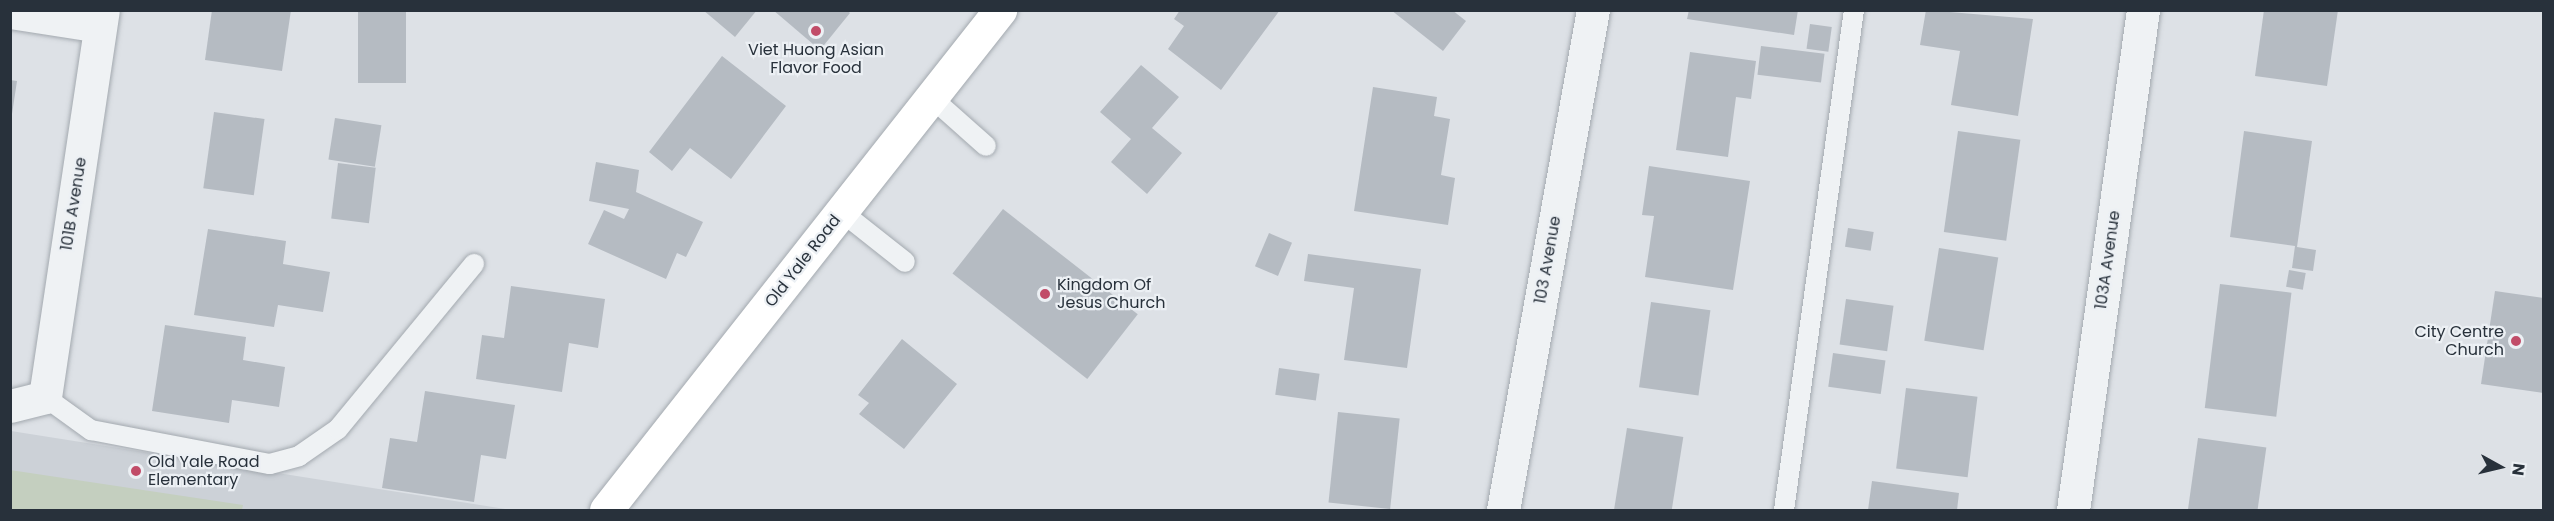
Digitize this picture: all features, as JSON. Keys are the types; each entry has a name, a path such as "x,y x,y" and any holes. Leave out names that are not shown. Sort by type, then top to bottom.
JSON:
{"main road":[{"name":"Old Yale Road","path":"606,510 1000,10"}],"street":[{"name":"103 Avenue","path":"1503,510 1593,10"},
{"name":"103A Avenue","path":"2073,510 2143,10"},
{"path":"10,12 102,18"},
{"name":"101B Avenue","path":"45,397 102,18"},
{"path":"10,406 45,397"}],"lane":[{"path":"1784,510 1854,10"},
{"path":"932,98 986,146"},
{"path":"842,212 904,262"},
{"path":"45,397 91,430 270,464 299,456 338,429 474,264"}],"shaded area":[{"name":"Old Yale Road Elementary","path":"11,431 512,510 11,510"}],"green space":[{"path":"10,470 243,505 242,510 11,510"}],"building":[{"path":"212,10 291,10 282,71 205,60"},
{"path":"358,10 406,10 406,83 358,83"},
{"name":"Viet Huong Asian Flavor Food","path":"703,10 757,10 735,37"},
{"name":"Viet Huong Asian Flavor Food","path":"773,10 847,10 850,13 820,50"},
{"path":"1180,10 1280,10 1221,90 1168,49 1184,26 1174,19"},
{"path":"1391,10 1452,10 1466,21 1443,51"},
{"path":"1689,10 1798,10 1794,35 1687,19"},
{"path":"1926,10 2033,19 2018,116 1951,105 1960,51 1920,45"},
{"path":"2264,10 2338,10 2327,86 2255,76"},
{"path":"1810,24 1832,27 1828,52 1807,49"},
{"path":"1761,46 1825,54 1821,83 1757,75"},
{"path":"1690,52 1756,61 1751,99 1736,97 1728,157 1676,150"},
{"path":"722,56 786,106 731,179 690,148 672,171 649,152"},
{"path":"1141,65 1179,97 1152,128 1182,153 1147,194 1111,162 1131,139 1100,112"},
{"path":"10,80 17,81 12,114 10,113"},
{"path":"1373,87 1437,97 1434,116 1450,119 1441,175 1455,178 1448,225 1354,211"},
{"path":"214,112 265,119 254,195 203,188"},
{"path":"335,118 381,125 375,167 328,159"},
{"path":"1958,131 2020,140 2006,241 1944,232"},
{"path":"2244,131 2312,141 2297,247 2316,250 2313,271 2292,268 2295,246 2230,237"},
{"path":"596,162 639,170 636,192 703,222 686,257 677,253 666,279 588,244 604,210 624,219 629,209 589,201"},
{"path":"338,163 376,168 369,223 331,219"},
{"path":"1649,166 1750,181 1733,290 1645,277 1654,216 1642,215"},
{"name":"Kingdom Of Jesus Church","path":"1003,209 1138,314 1087,379 953,274"},
{"path":"1848,228 1874,232 1871,251 1845,247"},
{"path":"208,229 286,241 283,264 330,272 323,312 278,305 274,327 194,315"},
{"path":"1269,233 1292,243 1278,276 1255,266"},
{"path":"1939,248 1998,257 1984,350 1924,341"},
{"path":"1308,254 1421,269 1407,368 1344,360 1354,288 1304,281"},
{"path":"2289,270 2306,273 2303,290 2286,287"},
{"path":"2220,284 2291,293 2276,417 2205,408"},
{"path":"511,286 605,299 598,348 569,343 562,392 476,379 482,335 504,338"},
{"name":"City Centre Church","path":"2495,291 2544,298 2544,393 2481,384"},
{"path":"1846,299 1894,306 1887,351 1840,345"},
{"path":"1651,302 1710,310 1698,396 1639,387"},
{"path":"165,325 246,337 243,360 285,367 279,407 232,400 229,423 152,411"},
{"path":"902,339 957,384 904,449 859,414 869,403 858,395"},
{"path":"1833,353 1885,360 1881,394 1828,387"},
{"path":"1279,368 1320,374 1316,400 1275,395"},
{"path":"1906,388 1977,397 1968,477 1896,468"},
{"path":"425,391 515,405 506,459 481,455 474,502 382,488 390,438 417,442"},
{"path":"1338,412 1400,418 1390,509 1328,503"},
{"path":"1627,428 1683,437 1672,510 1614,510"},
{"path":"2198,438 2266,448 2258,510 2188,510"},
{"path":"1872,481 1959,493 1957,510 1868,510"}],"place":[{"name":"Viet Huong Asian Flavor Food","path":"816,31"},
{"name":"Kingdom Of Jesus Church","path":"1045,294"},
{"name":"City Centre Church","path":"2516,341"},
{"name":"Old Yale Road Elementary","path":"136,471"}]}
